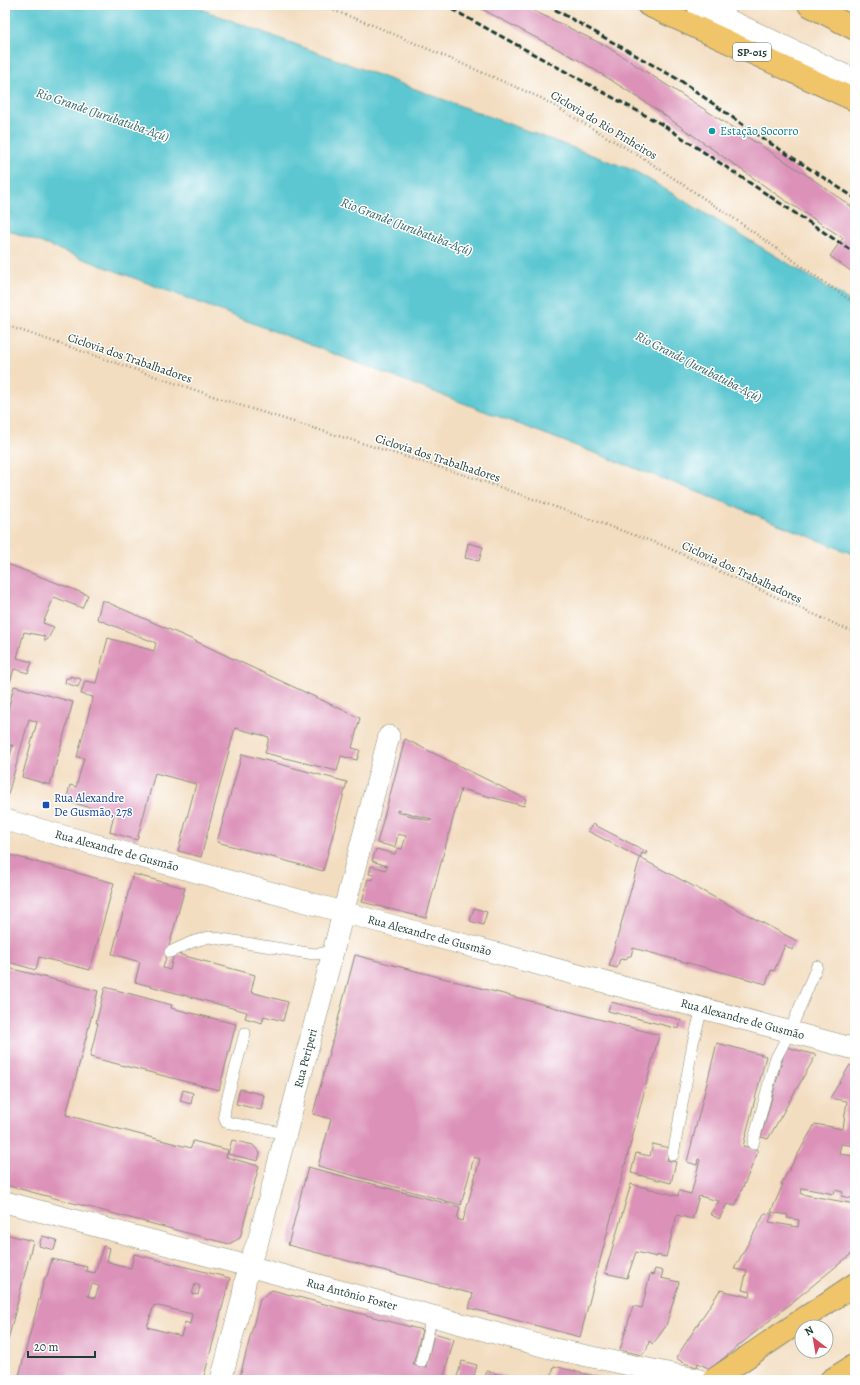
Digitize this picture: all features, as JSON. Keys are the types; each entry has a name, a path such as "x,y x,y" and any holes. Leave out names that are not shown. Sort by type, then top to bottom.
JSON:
{"main road":[{"name":"SP-015","path":"648,5 855,100"},
{"path":"809,5 855,29"},
{"path":"713,1380 855,1284"},
{"path":"831,1380 855,1365"}],"street":[{"path":"697,5 855,80"},
{"name":"Rua Periperi","path":"221,1380 242,1300 248,1266 258,1241 389,736"},
{"name":"Rua Alexandre de Gusmão","path":"5,820 855,1049"},
{"name":"Rua Antônio Foster","path":"5,1202 550,1348 700,1380"}],"lane":[{"path":"170,952 192,942 209,937 314,954 333,952"},
{"path":"753,1144 775,1060 790,1031 817,966"},
{"path":"673,1155 693,1043 702,1008"},
{"path":"246,1033 226,1104 224,1115 226,1122 286,1134"},
{"path":"421,1362 432,1316"}],"path":[{"name":"Ciclovia do Rio Pinheiros","path":"319,5 375,26 541,98 659,169 732,217 855,304"},
{"name":"Ciclovia dos Trabalhadores","path":"5,325 236,404 474,478 654,542 855,633"}],"water":[{"name":"Rio Grande (Jurubatuba-Açú)","path":"5,5 190,5 635,171 855,304 855,555 729,504 5,229"}],"building":[{"name":"Estação Socorro","path":"474,5 522,5 606,46 811,178 855,209 855,274 830,256 843,238 783,199 650,105 584,63"},
{"path":"468,543 483,547 479,561 465,558"},
{"path":"5,563 88,595 82,608 54,597 43,623 54,627 48,639 45,641 44,636 24,632 17,658 32,662 28,673 14,669 10,682 5,681"},
{"path":"102,600 191,639 360,718 352,748 360,750 357,760 341,756 337,771 265,753 269,737 235,728 201,857 178,851 196,784 155,773 137,840 110,832 114,814 66,801 70,785 76,787 84,758 77,757 93,697 81,694 85,681 96,683 108,638 154,651 156,643 97,619"},
{"path":"70,676 81,679 78,687 65,683 66,678 70,678"},
{"path":"14,686 73,702 50,785 22,777 37,722 29,719 5,805 5,766 7,767 13,745 10,745 5,761 5,713 7,714"},
{"path":"405,739 526,799 524,806 461,789 426,918 362,902 368,879 372,880 374,875 369,874 371,866 386,870 387,866 372,861 376,849 395,854 397,848 402,849 406,836 398,834 395,847 377,843","holes":["397,810 431,819 431,821 397,812"]},
{"path":"242,754 347,782 323,871 217,842"},
{"path":"593,824 647,852 646,854 642,853 640,858 588,831"},
{"path":"10,855 114,883 90,970 39,957 36,970 5,961 5,875"},
{"path":"640,858 797,941 792,950 785,945 774,971 771,970 766,984 633,948 631,956 628,956 626,960 620,959 617,968 609,966"},
{"path":"133,874 185,888 163,968 170,970 174,953 255,975 251,992 288,1002 283,1021 264,1016 262,1023 245,1018 247,1012 135,982 140,962 112,954"},
{"path":"474,908 487,912 483,925 470,921"},
{"path":"355,955 659,1035 580,1337 469,1308 473,1294 288,1245 308,1167 460,1207 457,1219 463,1221 480,1159 474,1157 461,1205 318,1166 331,1119 313,1114"},
{"path":"5,967 98,991 66,1115 191,1148 193,1141 228,1150 226,1157 259,1166 240,1238 229,1244 5,1185"},
{"path":"105,987 172,1005 171,1008 236,1024 219,1090 90,1057 98,1023 96,1023"},
{"path":"611,1002 681,1020 679,1029 608,1011"},
{"path":"717,1043 766,1056 743,1146 758,1150 735,1206 727,1204 719,1219 710,1214 719,1201 699,1196 692,1219 677,1215 666,1257 657,1255 657,1257 636,1252 627,1278 605,1273 631,1184 678,1196 679,1191 691,1194 700,1160 698,1159 697,1165 687,1162"},
{"path":"786,1047 816,1055 768,1139 761,1137"},
{"path":"850,1065 855,1067 855,1146 841,1144 839,1154 855,1156 855,1199 841,1196 843,1192 835,1190 834,1194 802,1188 801,1194 855,1204 855,1251 710,1369 698,1363 697,1367 684,1363 676,1358 720,1290 750,1297 751,1292 742,1290 747,1271 734,1269 765,1213 772,1214 769,1222 798,1227 799,1220 787,1218 788,1215 771,1212 783,1184 781,1184 815,1124 843,1129 847,1101 830,1098"},
{"path":"240,1089 264,1095 261,1110 236,1104"},
{"path":"183,1090 193,1093 191,1104 180,1101"},
{"path":"232,1140 253,1145 260,1153 258,1161 228,1154"},
{"path":"653,1144 670,1148 667,1160 676,1162 671,1183 631,1173 636,1153 650,1156"},
{"path":"5,1234 33,1241 6,1348 5,1347"},
{"path":"42,1236 57,1240 54,1250 39,1246"},
{"path":"103,1246 110,1248 107,1261 119,1266 131,1268 134,1254 230,1278 203,1380 86,1380 68,1375 67,1380 18,1380 45,1277 47,1276 52,1259 87,1267 86,1271 95,1273","holes":["92,1284 99,1286 95,1298 88,1296","195,1284 200,1286 198,1295 192,1294","154,1305 192,1314 190,1324 185,1322 181,1336 147,1327"]},
{"path":"655,1269 663,1271 661,1278 679,1282 666,1326 653,1344 649,1341 647,1349 642,1355 620,1350 633,1306 642,1308 650,1274 653,1275"},
{"path":"272,1290 422,1330 413,1365 426,1367 434,1333 454,1339 443,1380 239,1380 260,1299"},
{"path":"462,1361 477,1365 473,1380 456,1380"},
{"path":"554,1366 606,1379 606,1380 550,1380"},
{"path":"487,1371 518,1380 484,1380"}],"railway":[{"path":"444,5 663,125 855,253"},
{"path":"547,5 681,81 756,134 855,198"}],"place":[{"name":"Estação Socorro","path":"712,131"},
{"name":"Rua Alexandre De Gusmão, 278","path":"46,805"}]}
